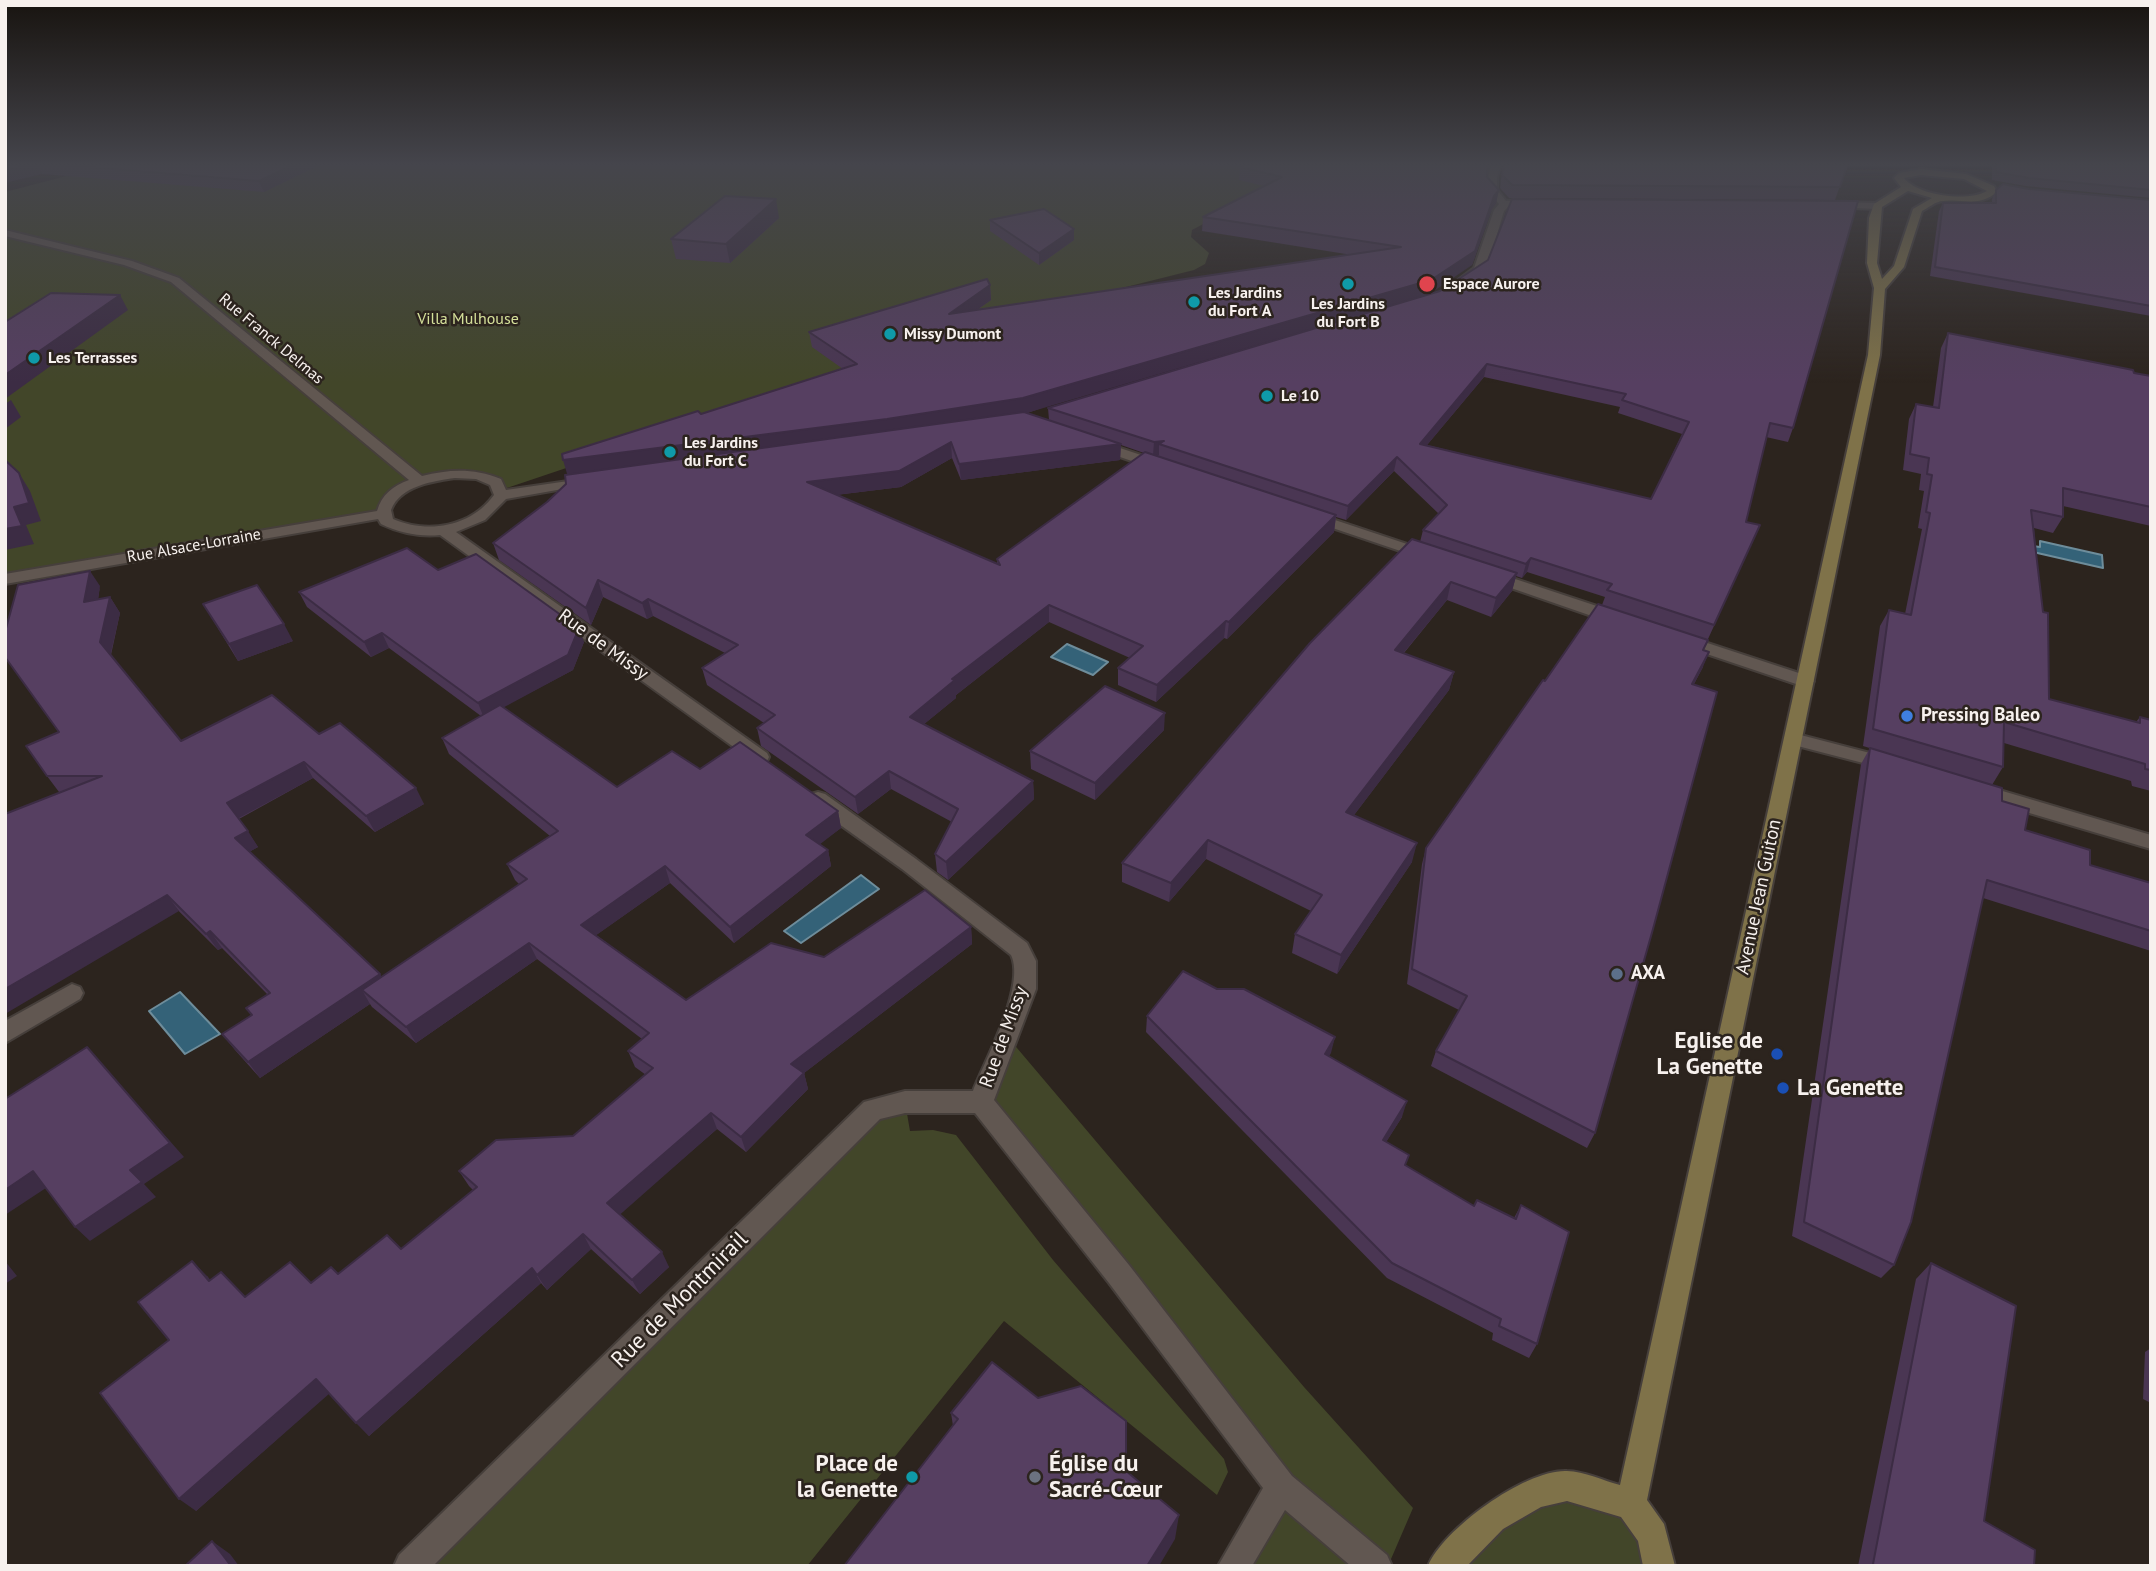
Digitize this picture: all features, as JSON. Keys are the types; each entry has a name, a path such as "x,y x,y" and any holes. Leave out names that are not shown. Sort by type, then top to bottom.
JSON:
{"main road":[{"name":"Avenue Jean Guiton","path":"1631,1504 1874,355 1880,288 1872,262 1873,236"},
{"path":"1880,288 1899,267 1909,236"},
{"path":"1444,1566 1492,1518 1536,1493 1567,1486 1631,1504 1653,1535 1660,1566"}],"street":[{"name":"Rue Franck Delmas","path":"19,236 128,263 175,280 419,481"},
{"path":"1450,289 1479,269 1490,236"},
{"path":"1078,438 1169,469"},
{"path":"455,474 478,475 496,482 501,495 497,503 475,519 442,529 424,531 395,527 386,521 383,514 391,496 419,481 455,474"},
{"path":"501,495 599,479"},
{"path":"1300,512 1443,560"},
{"name":"Rue Alsace-Lorraine","path":"5,579 383,514"},
{"name":"Rue de Missy","path":"442,529 774,767"},
{"path":"1469,569 1636,625"},
{"path":"1662,633 1805,681"},
{"path":"1793,739 1843,749 1910,770"},
{"path":"1963,786 2151,842"},
{"name":"Rue de Missy","path":"807,791 909,864 1019,949 1025,961 1025,989 981,1102 1111,1263 1281,1486 1376,1566"},
{"path":"5,1033 72,993"},
{"name":"Rue de Montmirail","path":"410,1566 873,1110 905,1102 981,1102"},
{"path":"1234,1566 1281,1486"}],"green space":[{"name":"Villa Mulhouse","path":"5,236 1191,236 1209,253 1205,264 1194,270 1038,309 501,490 466,473 403,488 383,514 5,579"},
{"path":"1006,1035 1304,1387 1413,1508 1388,1566 1234,1566 1280,1486 981,1102"},
{"path":"905,1102 910,1131 933,1130 956,1135 1053,1260 1224,1459 1228,1472 1217,1495 1004,1321 807,1566 410,1566 873,1110"},
{"path":"1536,1493 1631,1504 1659,1566 1444,1566"}],"water":[{"path":"2040,541 2102,555 2103,568 2033,552 2032,546 2040,547"},
{"path":"1067,644 1108,662 1093,675 1051,657"},
{"path":"861,875 879,889 801,943 784,931"},
{"path":"180,992 220,1034 185,1054 149,1011"}],"building":[{"path":"674,236 735,236 726,244 671,239"},
{"path":"1014,236 1063,236 1039,253"},
{"path":"1330,236 1480,236 1475,251 1431,280 1023,398 887,419 563,460 562,454 698,411 701,414 857,364 809,332 987,279 990,285 949,314 1401,247"},
{"path":"1497,236 1848,236 1793,428 1770,423 1746,522 1760,525 1714,625 1607,590 1612,584 1531,558 1526,564 1423,530 1447,505 1397,457 1348,506 1159,444 1164,441 1154,442 1048,408 1440,291 1488,260","holes":["1487,364 1626,394 1622,400 1689,422 1651,499 1420,444"]},
{"path":"1939,236 2151,236 2151,306 1935,267"},
{"path":"51,293 120,295 5,375 5,322"},
{"path":"1948,333 2133,370 2134,373 2151,376 2151,507 2063,488 2063,517 2031,510 2043,612 2048,613 2049,699 2140,723 2140,717 2151,720 2151,770 2145,769 2145,764 2004,722 2003,767 1873,729 1889,610 1911,615 1930,513 1926,512 1932,475 1927,474 1929,458 1910,454 1916,404 1939,408"},
{"path":"1024,412 1121,444 959,464 951,442 899,471 807,482 1000,565 997,559 1145,452 1336,515 1229,622 1226,621 1157,685 1118,668 1143,646 1049,605 952,679 955,680 910,717 1033,781 946,862 935,854 958,809 889,771 855,797 757,728 775,715 702,668 738,645 648,599 642,603 598,580 586,608 493,543 547,502 566,484 565,475"},
{"path":"5,460 19,473 29,503 14,507 22,526 5,529"},
{"path":"1412,539 1517,573 1496,598 1451,582 1395,650 1454,672 1346,812 1417,843 1341,955 1295,934 1322,895 1208,840 1171,883 1122,863 1310,643"},
{"path":"407,548 438,570 476,554 579,628 568,655 478,703 382,633 364,642 299,592"},
{"path":"90,571 84,602 110,597 100,642 181,741 272,695 319,734 340,723 416,788 366,816 304,762 227,803 248,831 235,838 380,974 248,1062 222,1034 252,1015 246,1008 270,993 210,931 206,934 167,895 5,989 5,814 102,776 47,776 26,746 59,732 5,657 5,632 18,585"},
{"path":"257,585 284,624 229,644 203,604"},
{"path":"1598,604 1708,640 1703,650 1709,652 1692,684 1717,692 1595,1133 1436,1051 1467,996 1412,969 1426,848"},
{"path":"1105,686 1165,713 1095,783 1030,751"},
{"path":"500,705 617,787 672,751 700,769 740,742 838,811 806,835 828,850 730,927 665,866 581,925 686,1000 771,943 824,957 925,890 971,927 791,1064 804,1073 741,1137 711,1113 607,1203 662,1252 632,1280 583,1234 537,1275 532,1268 356,1423 316,1379 179,1499 100,1393 169,1340 138,1302 192,1261 209,1281 221,1272 245,1297 290,1262 311,1283 331,1267 338,1274 387,1235 401,1249 477,1187 459,1171 496,1140 573,1136 653,1068 628,1051 649,1033 529,943 406,1027 362,990 527,879 507,864 558,831 442,738"},
{"path":"1870,748 2002,788 2002,801 2029,809 2025,830 2090,850 2090,865 2151,883 2151,931 1987,880 1911,1222 1894,1265 1804,1222"},
{"path":"1183,971 1217,989 1244,989 1335,1037 1325,1054 1407,1101 1383,1140 1409,1155 1405,1165 1474,1206 1477,1200 1516,1219 1521,1205 1569,1232 1537,1344 1499,1326 1501,1319 1392,1263 1147,1016"},
{"path":"87,1047 170,1143 130,1170 142,1182 75,1227 33,1171 5,1190 5,1099"},
{"path":"1931,1263 2016,1306 1984,1521 2035,1550 2034,1566 1873,1564"},
{"name":"Église du Sacré-Cœur","path":"992,1362 1038,1398 1081,1386 1126,1421 1126,1471 1179,1515 1147,1566 844,1566 958,1419 951,1413"},
{"path":"212,1541 231,1566 185,1566"}],"place":[{"name":"Les Jardins du Fort B","path":"1348,284"},
{"name":"Espace Aurore","path":"1427,284"},
{"name":"Les Jardins du Fort A","path":"1194,302"},
{"name":"Missy Dumont","path":"890,334"},
{"name":"Les Terrasses","path":"34,358"},
{"name":"Le 10","path":"1267,396"},
{"name":"Les Jardins du Fort C","path":"670,452"},
{"name":"Pressing Baleo","path":"1907,716"},
{"name":"AXA","path":"1617,974"},
{"name":"Eglise de La Genette","path":"1777,1054"},
{"name":"La Genette","path":"1783,1088"},
{"name":"Place de la Genette","path":"912,1477"},
{"name":"Église du Sacré-Cœur","path":"1035,1477"}]}
